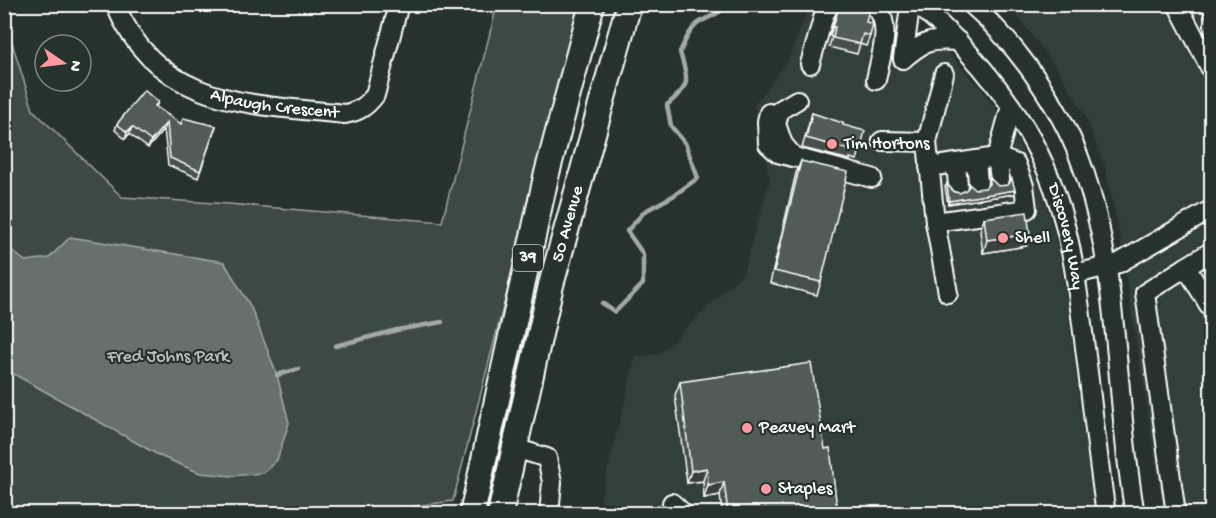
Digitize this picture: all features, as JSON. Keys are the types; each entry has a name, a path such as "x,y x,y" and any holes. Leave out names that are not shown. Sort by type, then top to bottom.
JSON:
{"main road":[{"name":"50 Avenue","path":"472,513 546,177 592,4"},
{"name":"50 Avenue","path":"500,513 551,285 629,4"},
{"path":"618,43 634,4"}],"street":[{"name":"Alpaugh Crescent","path":"115,4 121,19 136,42 154,62 183,83 206,94 252,104 345,114 368,105 375,95 399,4"},
{"path":"810,64 824,15 830,4"},
{"path":"872,4 880,10 885,29 876,80"},
{"path":"915,4 909,14 903,59 924,42 935,39 958,41"},
{"name":"Discovery Way","path":"915,4 958,41 1011,106 1036,150 1054,189 1067,230 1076,274 1106,513"},
{"path":"1177,4 1212,71"},
{"name":"Discovery Way","path":"966,5 990,21 1020,57 1052,102 1074,145 1091,191 1106,266 1135,513"},
{"path":"944,74 927,142 940,261 948,293"},
{"path":"797,100 780,110 776,124 783,144 794,157 872,178"},
{"path":"1002,196 997,157 1011,106"},
{"path":"882,141 927,142"},
{"path":"930,167 997,157 1016,164 1024,186 1027,209 1002,196 980,199 960,202 935,222"},
{"path":"976,160 980,199"},
{"path":"956,164 960,202"},
{"path":"1076,274 1119,263 1209,217"},
{"path":"1176,513 1145,293 1212,251"},
{"path":"1186,267 1212,310"},
{"path":"515,448 547,458 552,482 549,513"}],"shaded area":[{"path":"810,5 892,5 897,17 938,49 946,50 982,90 1015,136 1043,193 1061,261 1094,513 616,514 600,500 636,356 658,355 743,273 770,180 754,105 787,62"},
{"path":"1007,5 1211,5 1211,513 1164,513 1118,226 1105,167 1085,115 1060,73"},
{"path":"70,237 224,262 251,307 277,375 289,423 277,460 263,473 232,476 200,473 160,456 5,369 5,245 25,261 49,258"}],"green space":[{"name":"Fred Johns Park","path":"497,5 581,5 453,501 393,509 392,514 5,513 4,17 33,110 122,197 442,222"}],"building":[{"path":"841,4 870,5 866,22 873,24 870,36 863,34 860,44 833,38 835,27 833,27"},
{"path":"144,90 158,102 155,106 181,124 183,118 216,126 200,171 170,158 167,122 151,141 132,127 127,132 117,124"},
{"path":"812,113 865,131 860,150 854,149 853,151 806,138"},
{"path":"801,161 848,172 821,282 774,271"},
{"path":"990,178 998,186 1008,185 1012,179 1015,190 949,201 947,184 954,192 960,193 970,185 975,189 985,188"},
{"path":"1027,212 1030,234 987,240 984,218"},
{"name":"Peavey Mart","path":"811,363 825,449 830,448 837,509 805,513 728,513 724,482 708,485 707,468 691,471 680,382"}],"waterway":[{"path":"602,303 615,312 643,284 643,254 627,231 645,211 673,196 698,178 685,143 671,126 667,105 681,92 686,82 680,52 688,35 699,23 720,12 727,4"},
{"path":"335,346 397,330 442,322"},
{"path":"277,375 299,369"}],"place":[{"name":"Tim Hortons","path":"832,144"},
{"name":"Shell","path":"1003,238"},
{"name":"Peavey Mart","path":"747,428"},
{"name":"Staples","path":"766,489"}]}
